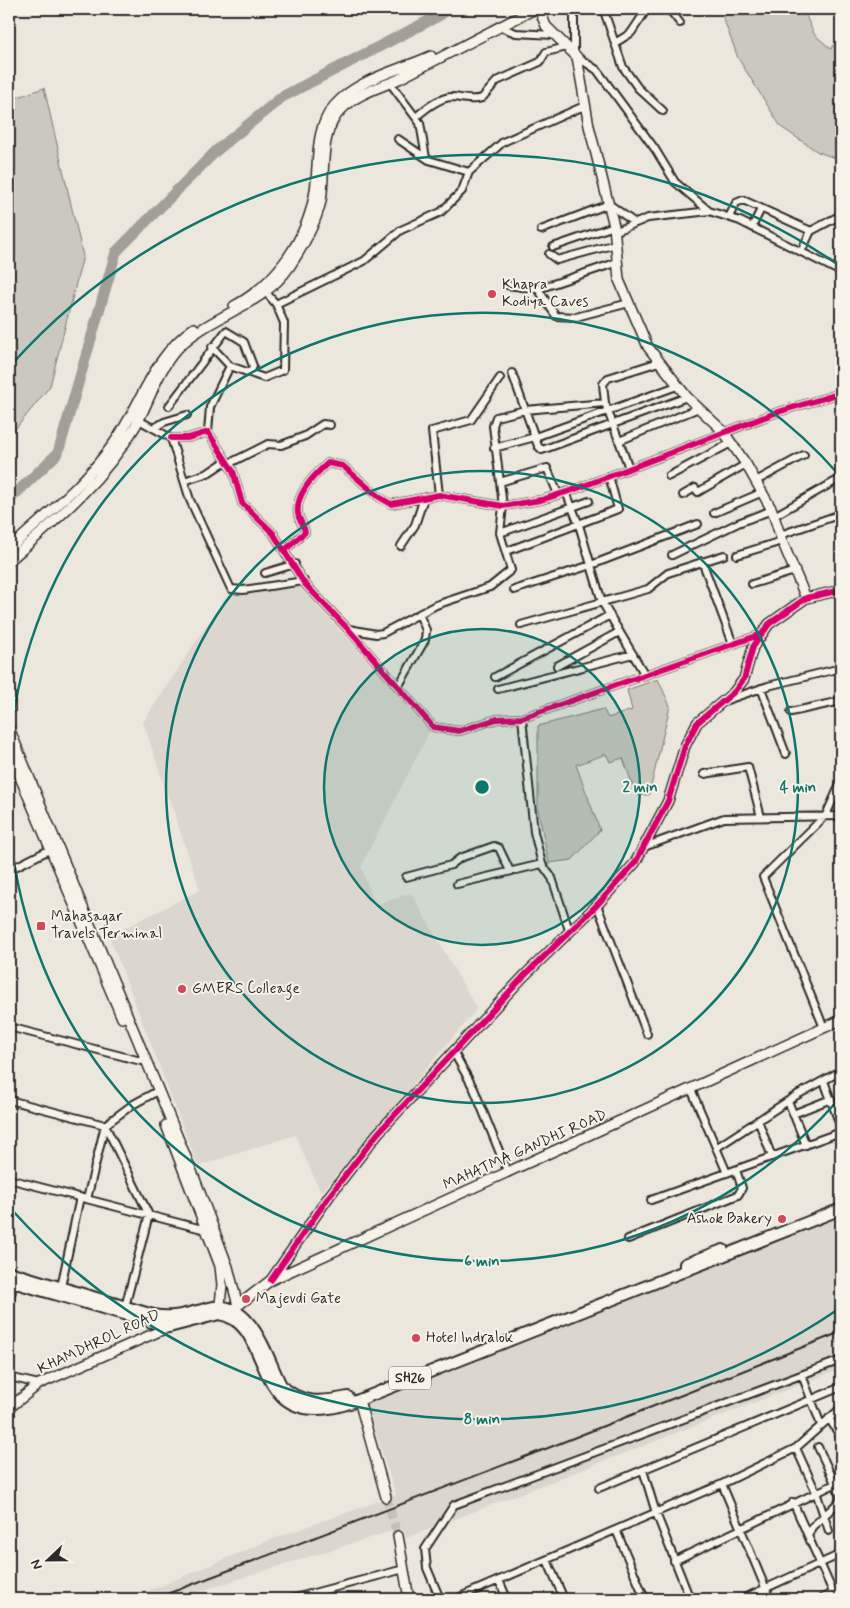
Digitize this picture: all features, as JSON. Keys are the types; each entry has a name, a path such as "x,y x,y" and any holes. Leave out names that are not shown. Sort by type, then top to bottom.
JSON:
{"main road":[{"path":"264,290 289,255 309,212 315,191 318,145 327,116 334,106 359,87 430,56 526,9"},
{"path":"9,561 72,507 118,450 135,418 164,354 181,337 264,290 291,265 314,221 320,202 326,145 340,110 350,102 537,9 540,18 573,53 584,106 609,204 616,244 619,280 648,347 677,386 723,431 746,464 773,513 781,538 806,598"},
{"path":"9,549 83,481 135,418"},
{"path":"271,1280 358,1157 453,1052 635,863 668,801 685,746 698,723 734,692 744,679 752,647 769,624 806,598 841,590"},
{"path":"9,728 195,1179 228,1267 227,1310"},
{"path":"9,751 49,850 154,1093 220,1266 227,1310"},
{"name":"MAHATMA GANDHI ROAD","path":"227,1310 271,1280 508,1174 841,1020"},
{"name":"SH26","path":"227,1310 253,1326 281,1385 287,1392 307,1400 332,1400 364,1391 841,1204"},
{"name":"SH26","path":"227,1310 254,1344 276,1392 286,1400 304,1407 316,1409 329,1408 358,1400 841,1209"},
{"path":"12,1278 61,1287 153,1315 176,1317 227,1310"},
{"path":"12,1278 169,1327 227,1310"},
{"name":"KHAMDHROL ROAD","path":"9,1408 39,1384 169,1327 176,1317"},
{"path":"358,1400 386,1497"},
{"path":"398,1536 409,1599"},
{"path":"823,1599 837,1595"}],"street":[{"path":"573,53 574,9"},
{"path":"615,43 631,33 647,9"},
{"path":"669,9 680,23"},
{"path":"605,14 623,67 630,78 663,111"},
{"path":"500,27 516,33 554,35"},
{"path":"416,117 426,108 451,97 464,100 482,98 497,81 540,62 546,52 573,53 597,70 655,149 675,182 709,211"},
{"path":"390,82 421,126 426,158"},
{"path":"276,304 364,261 401,230 441,212 462,191 469,172 503,142 584,106"},
{"path":"398,139 426,158 469,172"},
{"path":"729,217 739,200 811,231"},
{"path":"541,230 609,204 635,223"},
{"path":"752,227 761,209"},
{"path":"553,247 648,218 709,211 752,227 841,272"},
{"path":"802,252 811,231 841,215"},
{"path":"549,254 557,260 616,244"},
{"path":"507,285 538,289 618,262"},
{"path":"538,289 556,316 576,317 629,303"},
{"path":"212,347 230,366 268,378 283,370 284,323 276,304 264,290"},
{"path":"170,406 212,347 226,331 244,342 253,366 251,372"},
{"path":"629,468 605,403 604,384 608,378 660,362"},
{"path":"230,366 210,407 208,432 227,463 242,503 273,533 304,581 432,727 459,731 497,719 522,718 762,634"},
{"path":"512,373 538,446 542,450 687,397"},
{"path":"439,495 432,431 472,420 500,378"},
{"path":"494,448 535,437 677,386"},
{"path":"285,550 305,532 299,516 299,498 318,472 328,463 342,466 379,497 391,504 439,495 503,506 566,492 723,431 841,393"},
{"path":"348,629 379,634 436,605 490,587 511,570 507,551 500,533 503,506 492,426 496,417 525,410 605,403"},
{"path":"619,441 699,408"},
{"path":"154,428 164,422 187,415"},
{"path":"135,418 171,438 188,438 208,432"},
{"path":"184,481 208,473 268,444 281,445 305,436 323,424 330,425"},
{"path":"171,438 190,500 231,589 243,590 304,581"},
{"path":"669,476 731,443"},
{"path":"756,481 804,455"},
{"path":"683,495 695,488 698,492 746,464"},
{"path":"500,482 547,468 558,494"},
{"path":"507,551 618,509 609,476"},
{"path":"672,555 738,523 773,513 841,478"},
{"path":"566,492 602,602 645,675"},
{"path":"714,514 763,492"},
{"path":"401,546 415,525 424,498"},
{"path":"500,533 589,501"},
{"path":"737,555 841,514"},
{"path":"514,590 591,565 698,524"},
{"path":"521,625 648,588 668,572 724,555"},
{"path":"702,561 733,644"},
{"path":"266,573 294,564"},
{"path":"752,584 794,571"},
{"path":"398,687 426,640 426,630 418,614"},
{"path":"495,676 610,615"},
{"path":"557,666 619,632"},
{"path":"498,689 633,654"},
{"path":"721,702 761,688 841,668"},
{"path":"761,688 786,754"},
{"path":"791,712 841,701"},
{"path":"522,718 531,814 542,864 552,878 569,930"},
{"path":"704,774 748,767 761,817"},
{"path":"824,1028 763,877 826,815 841,782"},
{"path":"644,847 724,818 841,816"},
{"path":"406,877 451,865 460,858 494,846 499,848 510,871"},
{"path":"9,870 49,850"},
{"path":"457,884 542,864"},
{"path":"597,904 647,1034"},
{"path":"9,1026 141,1062"},
{"path":"453,1052 474,1089 508,1174"},
{"path":"716,1148 788,1101 841,1071"},
{"path":"824,1081 841,1128"},
{"path":"691,1089 726,1173"},
{"path":"61,1287 83,1198 105,1125 132,1104 154,1093"},
{"path":"793,1114 831,1099"},
{"path":"9,1100 105,1125 149,1215 125,1307"},
{"path":"788,1101 806,1145"},
{"path":"758,1120 772,1157"},
{"path":"651,1200 841,1132"},
{"path":"628,1239 738,1195 742,1188 736,1170"},
{"path":"9,1179 206,1230"},
{"path":"9,1304 12,1278"},
{"path":"440,1599 427,1568 426,1549 454,1505 841,1360"},
{"path":"802,1375 821,1425"},
{"path":"9,1377 39,1384"},
{"path":"599,1488 841,1387"},
{"path":"455,1599 722,1484 796,1448 841,1408"},
{"path":"829,1418 841,1438"},
{"path":"818,1447 838,1482 841,1496"},
{"path":"796,1448 816,1492 829,1531"},
{"path":"642,1470 656,1513 690,1599"},
{"path":"674,1561 792,1502 838,1482"},
{"path":"722,1484 770,1599"},
{"path":"808,1536 812,1527 841,1500"},
{"path":"792,1502 820,1564 837,1595"},
{"path":"616,1530 645,1599"},
{"path":"742,1599 841,1554"},
{"path":"547,1560 564,1599"},
{"path":"291,1599 404,1569"},
{"path":"499,1580 507,1599"}],"shaded area":[{"path":"720,9 803,9 814,34 831,49 841,36 841,160 818,152 781,127 738,58"},
{"path":"44,88 83,256 50,386 9,437 9,100"},
{"path":"298,585 431,729 361,866 375,905 411,893 477,1009 321,1193 295,1135 198,1166 109,936 200,890 143,722 226,596"},
{"path":"658,679 670,706 649,795 636,795 623,758 610,762 606,754 576,765 600,830 572,860 549,863 538,810 538,726 603,709 608,718 632,710 627,690"},
{"path":"841,1216 841,1369 406,1538 401,1528 175,1599 135,1599 134,1597 275,1538 396,1495 366,1404"}],"waterway":[{"path":"9,500 58,453 116,252 216,151 282,97 440,15 448,9"}],"tunnel":[{"path":"386,1497 398,1536"}],"railway":[{"path":"154,1599 548,1448 841,1332"}],"cycle path":[{"path":"285,550 305,532 298,514 299,499 302,492 317,473 328,463 343,466 379,497 391,504 439,495 503,506 541,500 573,490 778,412 841,393"},
{"path":"171,438 188,438 208,432 233,471 242,503 273,533 304,583 348,629 433,727 459,731 497,719 522,718 762,634"},
{"path":"271,1280 330,1195 378,1133 524,976 597,905 635,863 668,801 685,746 697,723 734,692 744,679 753,647 769,624 806,598 841,590"}],"place":[{"name":"Khapra Kodiya Caves","path":"492,294"},
{"name":"Mahasagar Travels Terminal","path":"41,926"},
{"name":"GMERS Colleage","path":"182,989"},
{"name":"Ashok Bakery","path":"782,1219"},
{"name":"Majevdi Gate","path":"246,1299"},
{"name":"Hotel Indralok","path":"416,1338"}]}
